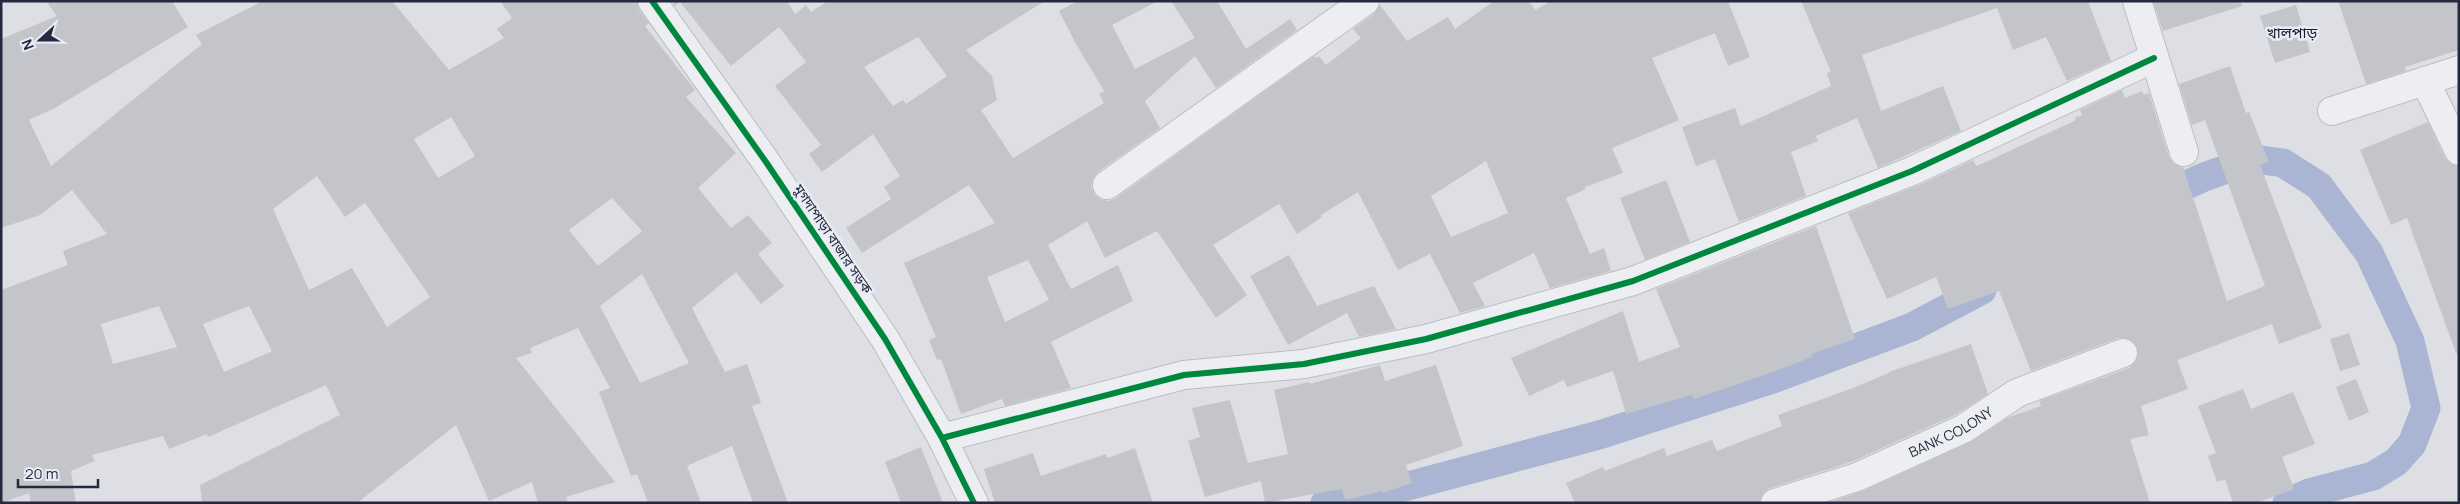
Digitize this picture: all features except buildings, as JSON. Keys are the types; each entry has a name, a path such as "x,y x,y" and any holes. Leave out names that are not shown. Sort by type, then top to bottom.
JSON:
{"street":[{"name":"মুগদাপাড়া বাজার সড়ক","path":"652,1 766,162 885,339 942,438 974,503"},
{"path":"1107,185 1365,1"},
{"path":"2137,1 2184,152"},
{"path":"942,438 1184,375 1304,364 1426,338 1633,281 1912,171 2154,58"},
{"path":"2332,111 2459,70"},
{"path":"2425,81 2459,151"},
{"name":"BANK COLONY","path":"1775,503 1857,477 1963,429 2018,393 2123,353"}],"waterway":[{"path":"2154,200 2204,177 2255,159 2283,163 2319,186 2369,253 2410,341 2426,408 2412,444 2396,462 2373,476 2309,493 2287,503"},
{"path":"1325,503 1378,494 1599,435 1773,379 1912,327 1982,290"}],"cycle path":[{"path":"652,1 766,162 885,339 942,438 974,503"},
{"path":"942,438 1184,375 1304,364 1426,339 1633,281 1912,171 2154,58"}],"district":[{"name":"খালপাড়","path":"2292,33"}]}
